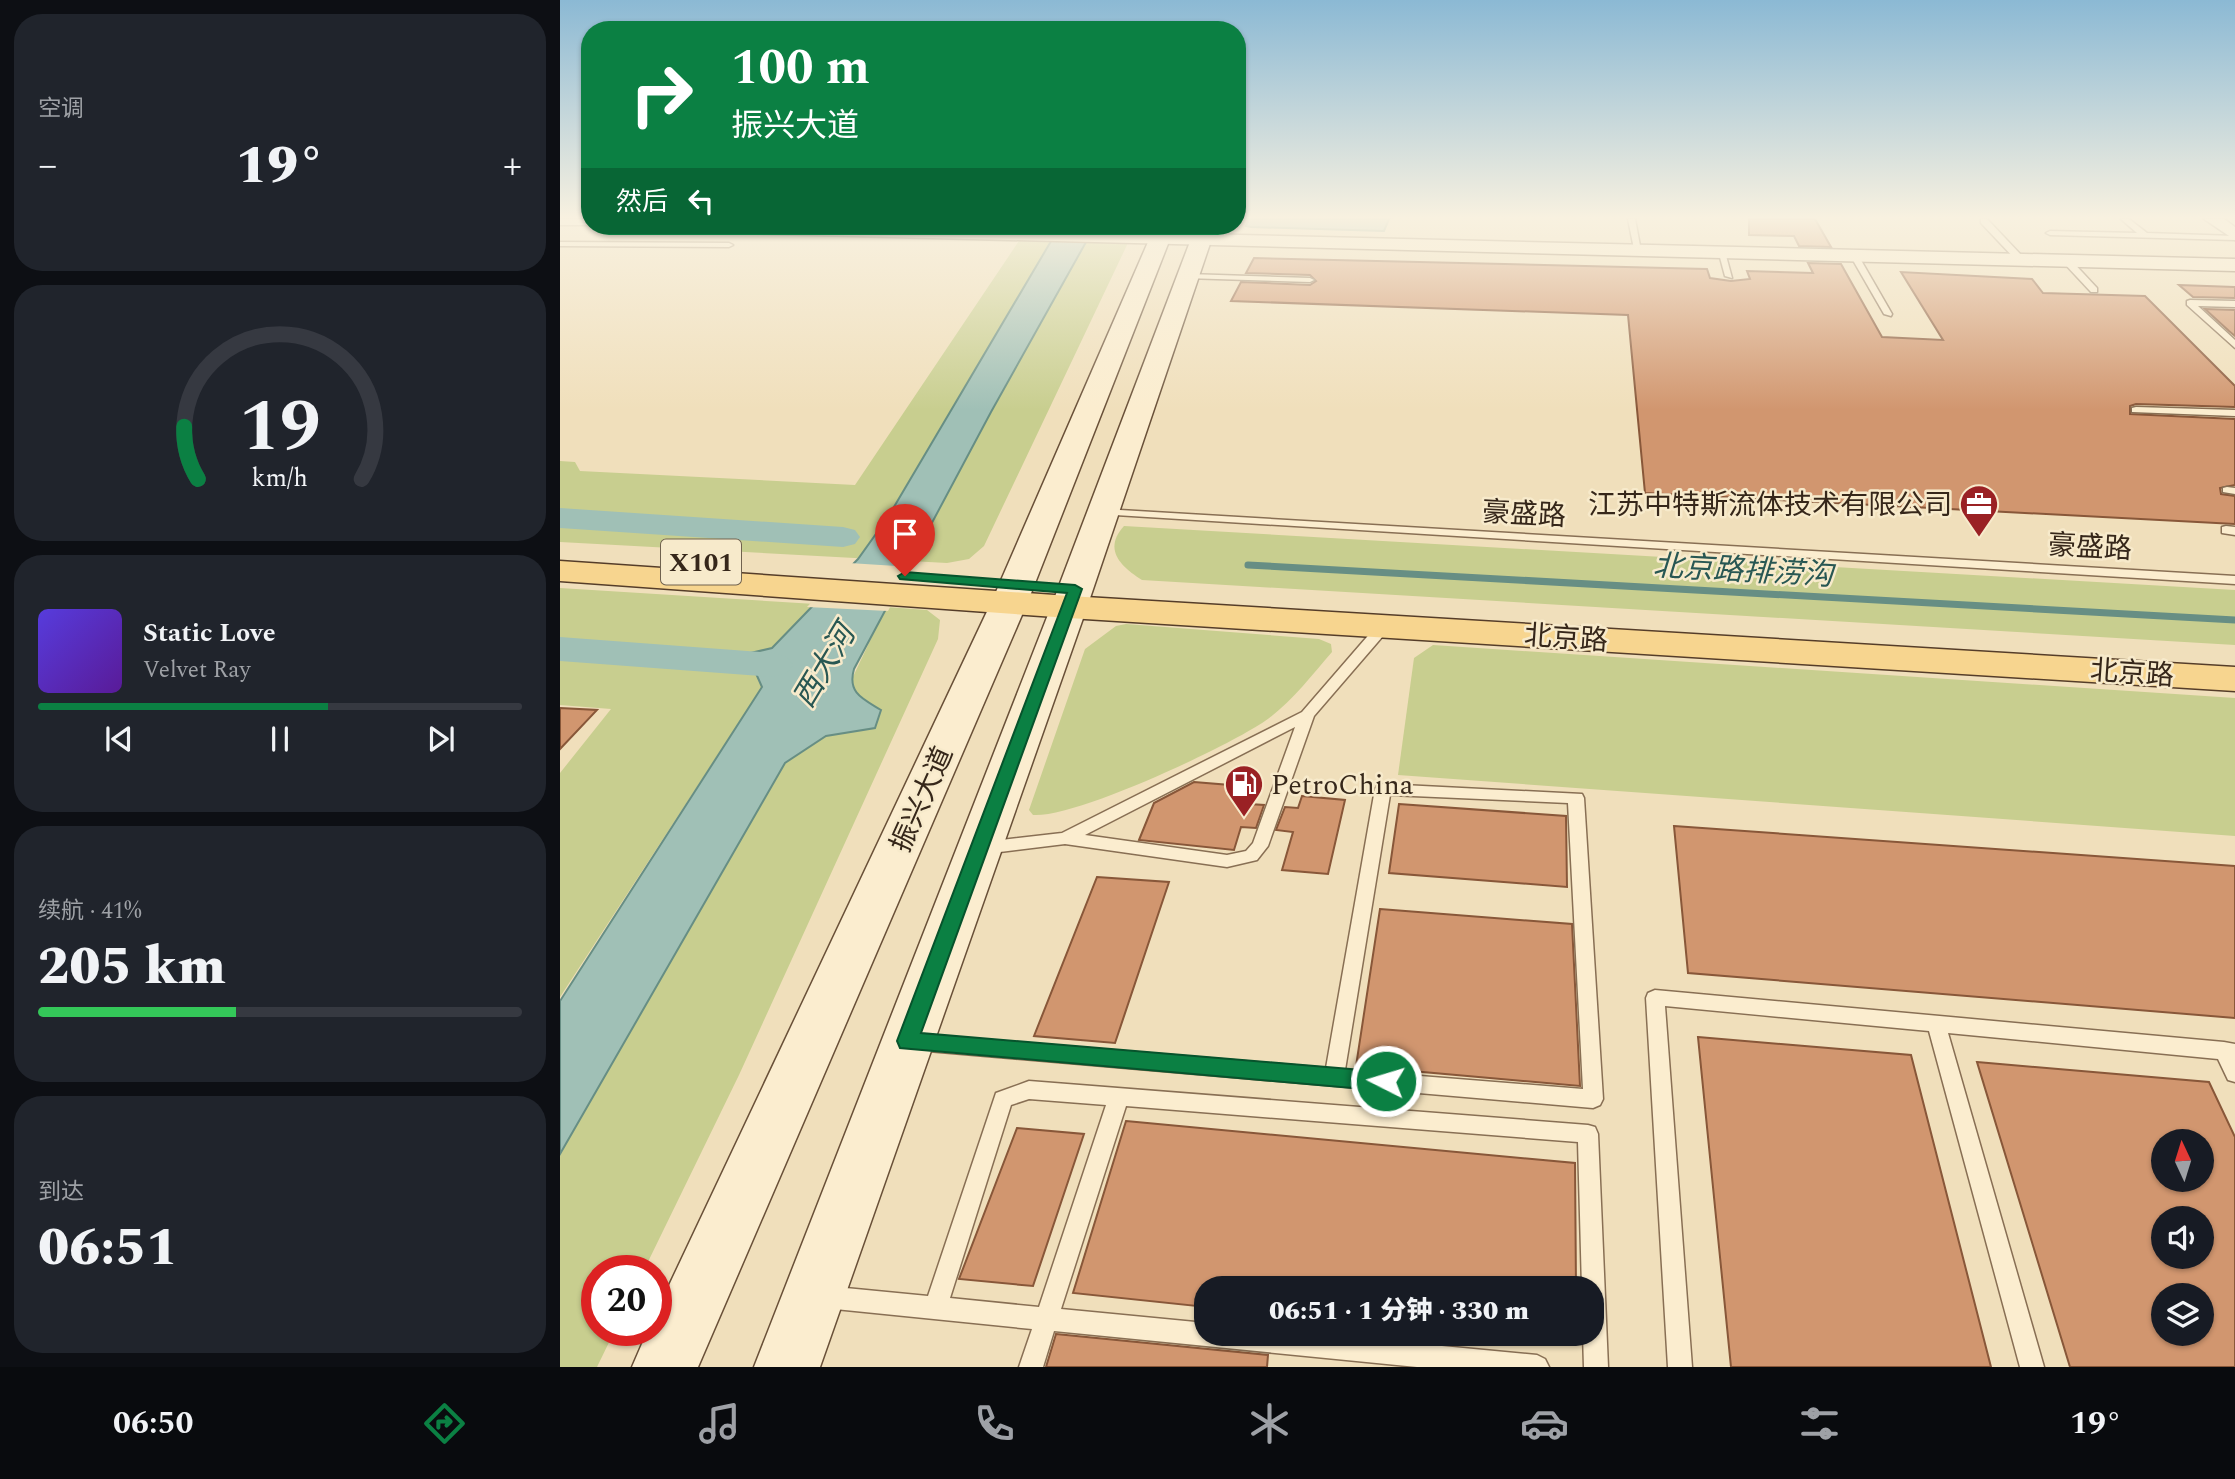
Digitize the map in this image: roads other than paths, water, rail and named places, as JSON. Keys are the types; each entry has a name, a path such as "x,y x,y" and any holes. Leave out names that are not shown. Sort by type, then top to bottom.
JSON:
{"main road":[{"name":"振兴大道","path":"666,1367 1013,593 1142,283"},
{"path":"787,1367 1072,598 1186,283"},
{"name":"X101","path":"560,553 834,579"},
{"name":"X101","path":"560,571 834,579"},
{"name":"北京路","path":"834,579 1384,626 2235,679"},
{"name":"北京路","path":"1072,598 2235,656"}],"lane":[{"path":"1870,283 1888,314"},
{"path":"2087,283 2094,290"},
{"path":"2235,304 2190,303 2235,345"},
{"path":"2136,410 2235,414"},
{"name":"豪盛路","path":"1103,512 2235,580"},
{"path":"979,849 1065,838 1227,861 1251,856 1260,846 1307,715 1384,626"},
{"path":"1065,838 1307,715"},
{"path":"908,1041 1593,1099 1576,799 1383,789 1334,1077"},
{"path":"1681,1367 1656,998 2229,1051 2235,1074"},
{"path":"1936,1024 2032,1367"},
{"path":"934,1308 1003,1099 1030,1090 1588,1134 1596,1367"},
{"path":"1031,1367 1119,1097"},
{"path":"813,1296 1537,1367"}],"water":[{"name":"西大河","path":"1026,283 1063,283 854,669 852,677 855,690 863,699 881,710 875,728 826,736 785,763 560,1154 560,1001 762,687 754,669 711,667 717,661 772,648 858,559 888,517"}],"waterway":[{"path":"560,518 843,537"},
{"name":"北京路排涝沟","path":"1248,565 2235,620"},
{"path":"560,649 773,665"}],"place":[{"name":"江苏中特斯流体技术有限公司","path":"1979,538"},
{"name":"PetroChina","path":"1244,818"}]}
